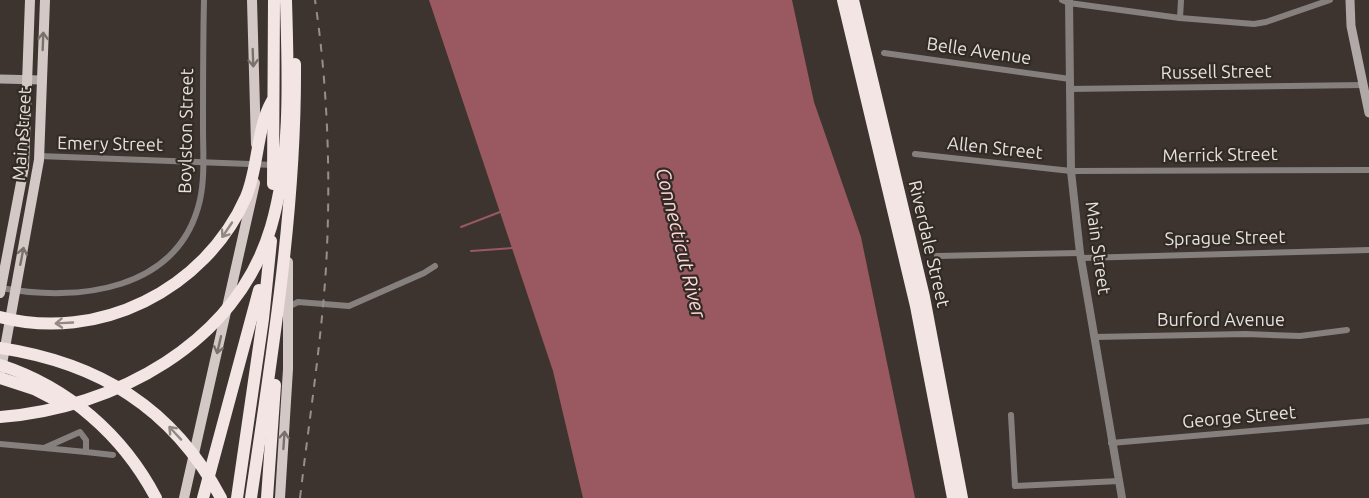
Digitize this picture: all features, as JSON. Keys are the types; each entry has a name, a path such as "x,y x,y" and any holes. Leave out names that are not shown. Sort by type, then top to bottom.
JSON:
{"highway":[{"path":"237,498 269,267 273,188 274,0"},
{"path":"4,416 65,406 118,388 153,371 195,341 220,316 243,286 263,249 274,216 281,178 286,123 287,0"},
{"path":"251,498 284,303 294,142 294,0"},
{"name":"Riverdale Street","path":"843,0 916,306 953,498"},
{"name":"Riverdale Street","path":"853,0 924,297 962,498"},
{"path":"0,317 48,324 105,319 150,298 183,278 212,250 240,208 254,172 265,114 274,97"},
{"path":"203,498 258,296 273,188"},
{"path":"0,348 40,355 77,366 137,399 185,443 221,498"},
{"path":"0,365 31,377 66,397 96,421 131,458 156,498"},
{"path":"267,498 272,374"},
{"path":"0,377 34,389 71,409 131,458"}],"main road":[{"name":"Main Street","path":"1,291 23,181 30,0"},
{"name":"Main Street","path":"0,377 39,156 45,0"},
{"path":"184,498 247,225 256,165 252,0"},
{"path":"280,498 287,387 284,303 288,127 287,0"},
{"path":"1350,0 1351,27 1369,113"},
{"path":"0,79 42,80"},
{"path":"255,130 262,137 273,139 282,135 288,127"}],"street":[{"name":"Boylston Street","path":"1,291 61,295 95,291 126,282 157,264 179,243 193,222 202,191 204,0"},
{"path":"1179,18 1181,0"},
{"path":"1067,1 1179,18 1262,23 1330,0"},
{"name":"Main Street","path":"1067,1 1071,79 1071,171 1081,255 1122,498"},
{"name":"Belle Avenue","path":"884,53 1071,79"},
{"name":"Russell Street","path":"1070,89 1364,85"},
{"name":"Allen Street","path":"915,154 1071,171"},
{"name":"Emery Street","path":"39,156 287,165"},
{"name":"Merrick Street","path":"1071,171 1369,170"},
{"name":"Sprague Street","path":"937,256 1369,250"},
{"path":"284,303 354,305 435,266"},
{"name":"Burford Avenue","path":"1094,337 1246,334 1300,336 1347,330"},
{"path":"1011,416 1015,486 1119,481"},
{"name":"George Street","path":"1111,443 1369,421"},
{"path":"44,448 80,432 86,440 86,452"},
{"path":"0,444 113,455"}],"water":[{"name":"Connecticut River","path":"429,0 792,0 814,102 861,237 915,498 583,498 553,371"}],"waterway":[{"path":"461,227 500,212"},
{"path":"471,251 512,248"}],"railway":[{"path":"300,498 321,326 327,235 326,100 315,0"}]}
